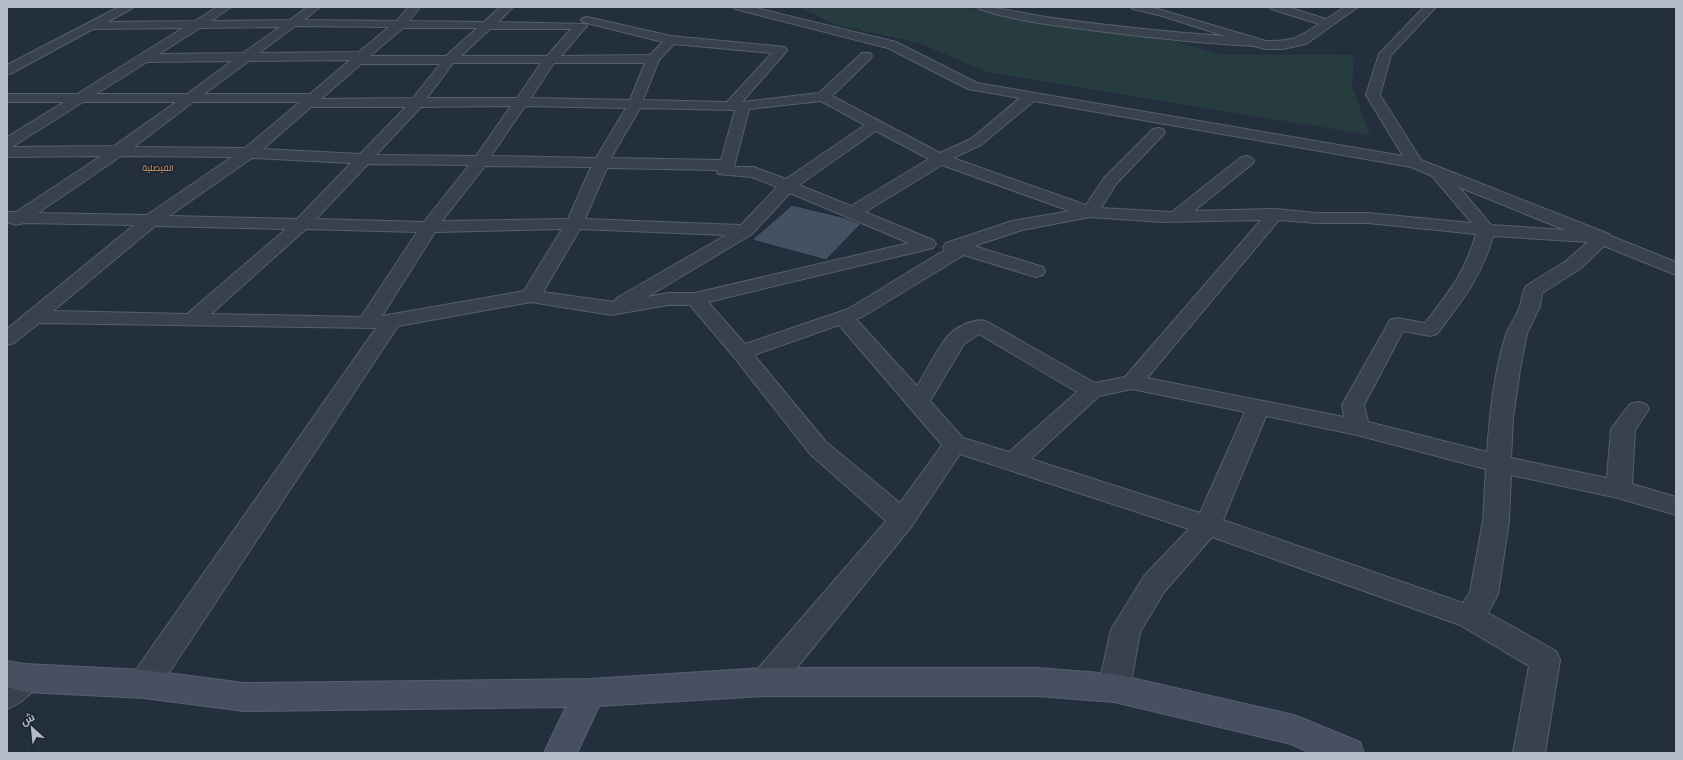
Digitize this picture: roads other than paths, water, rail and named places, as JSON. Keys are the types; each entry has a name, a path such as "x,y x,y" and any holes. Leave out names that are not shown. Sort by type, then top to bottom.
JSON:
{"street":[{"path":"7,70 127,7"},
{"path":"7,144 225,7"},
{"path":"11,220 118,151 290,23 314,7"},
{"path":"7,339 150,221 249,153 312,101 400,24 414,7"},
{"path":"193,319 301,225 417,103 449,60 506,7"},
{"path":"739,7 892,45 974,86 1415,163 1603,238 1676,269"},
{"path":"983,7 1025,18 1092,27 1180,37 1254,42"},
{"path":"1137,7 1166,14 1265,45 1302,41 1318,32 1327,23 1352,7"},
{"path":"1275,7 1327,23"},
{"path":"1415,163 1373,95 1385,54 1430,7"},
{"path":"144,684 379,322 429,227 480,160 550,60 597,11"},
{"path":"91,26 290,23 488,25 584,23 671,40 781,50 737,106 727,165 724,171 754,172 927,244 957,247 1036,271"},
{"path":"531,296 574,224 601,163 634,106 653,59 671,40"},
{"path":"823,98 866,56"},
{"path":"144,58 246,57 449,60 653,59"},
{"path":"851,213 940,159 976,142 1030,96"},
{"path":"7,98 191,98 417,103 521,102 634,106 737,106 823,98 940,159 1090,212"},
{"path":"611,309 746,230 787,186 875,125"},
{"path":"1090,212 1110,182 1158,132"},
{"path":"7,152 118,151 249,153 364,159 727,165"},
{"path":"1177,216 1246,161"},
{"path":"1435,171 1463,201 1486,230"},
{"path":"741,352 855,313 957,247 1018,225 1090,212 1177,216 1275,214 1317,218 1368,218 1486,230 1603,238"},
{"path":"1132,382 1275,214"},
{"path":"11,220 150,221 429,227 574,224 746,230"},
{"path":"1358,427 1353,405 1397,324 1430,330 1464,285 1479,255 1486,230"},
{"path":"1470,617 1484,594 1496,521 1500,464 1501,418 1509,369 1517,333 1530,306 1534,290 1573,265 1603,238"},
{"path":"35,317 379,322 531,296 611,309 668,299 695,299 927,244"},
{"path":"695,299 741,352 818,448 902,520"},
{"path":"843,317 956,444 1181,516 1470,617 1545,660 1529,753"},
{"path":"918,402 956,340 979,325 1092,391"},
{"path":"1013,462 1092,391 1132,382 1358,427 1500,464 1619,489 1676,506"},
{"path":"1114,688 1126,630 1154,584 1207,526 1259,407"},
{"path":"1619,489 1622,429 1638,409"},
{"path":"766,682 902,520 956,444"},
{"path":"13,682 144,684 244,697 590,693 766,682 1037,682 1114,688 1294,730 1348,753"},
{"path":"560,753 590,693"}],"district":[{"name":"الفيصلية","path":"158,167"}]}
